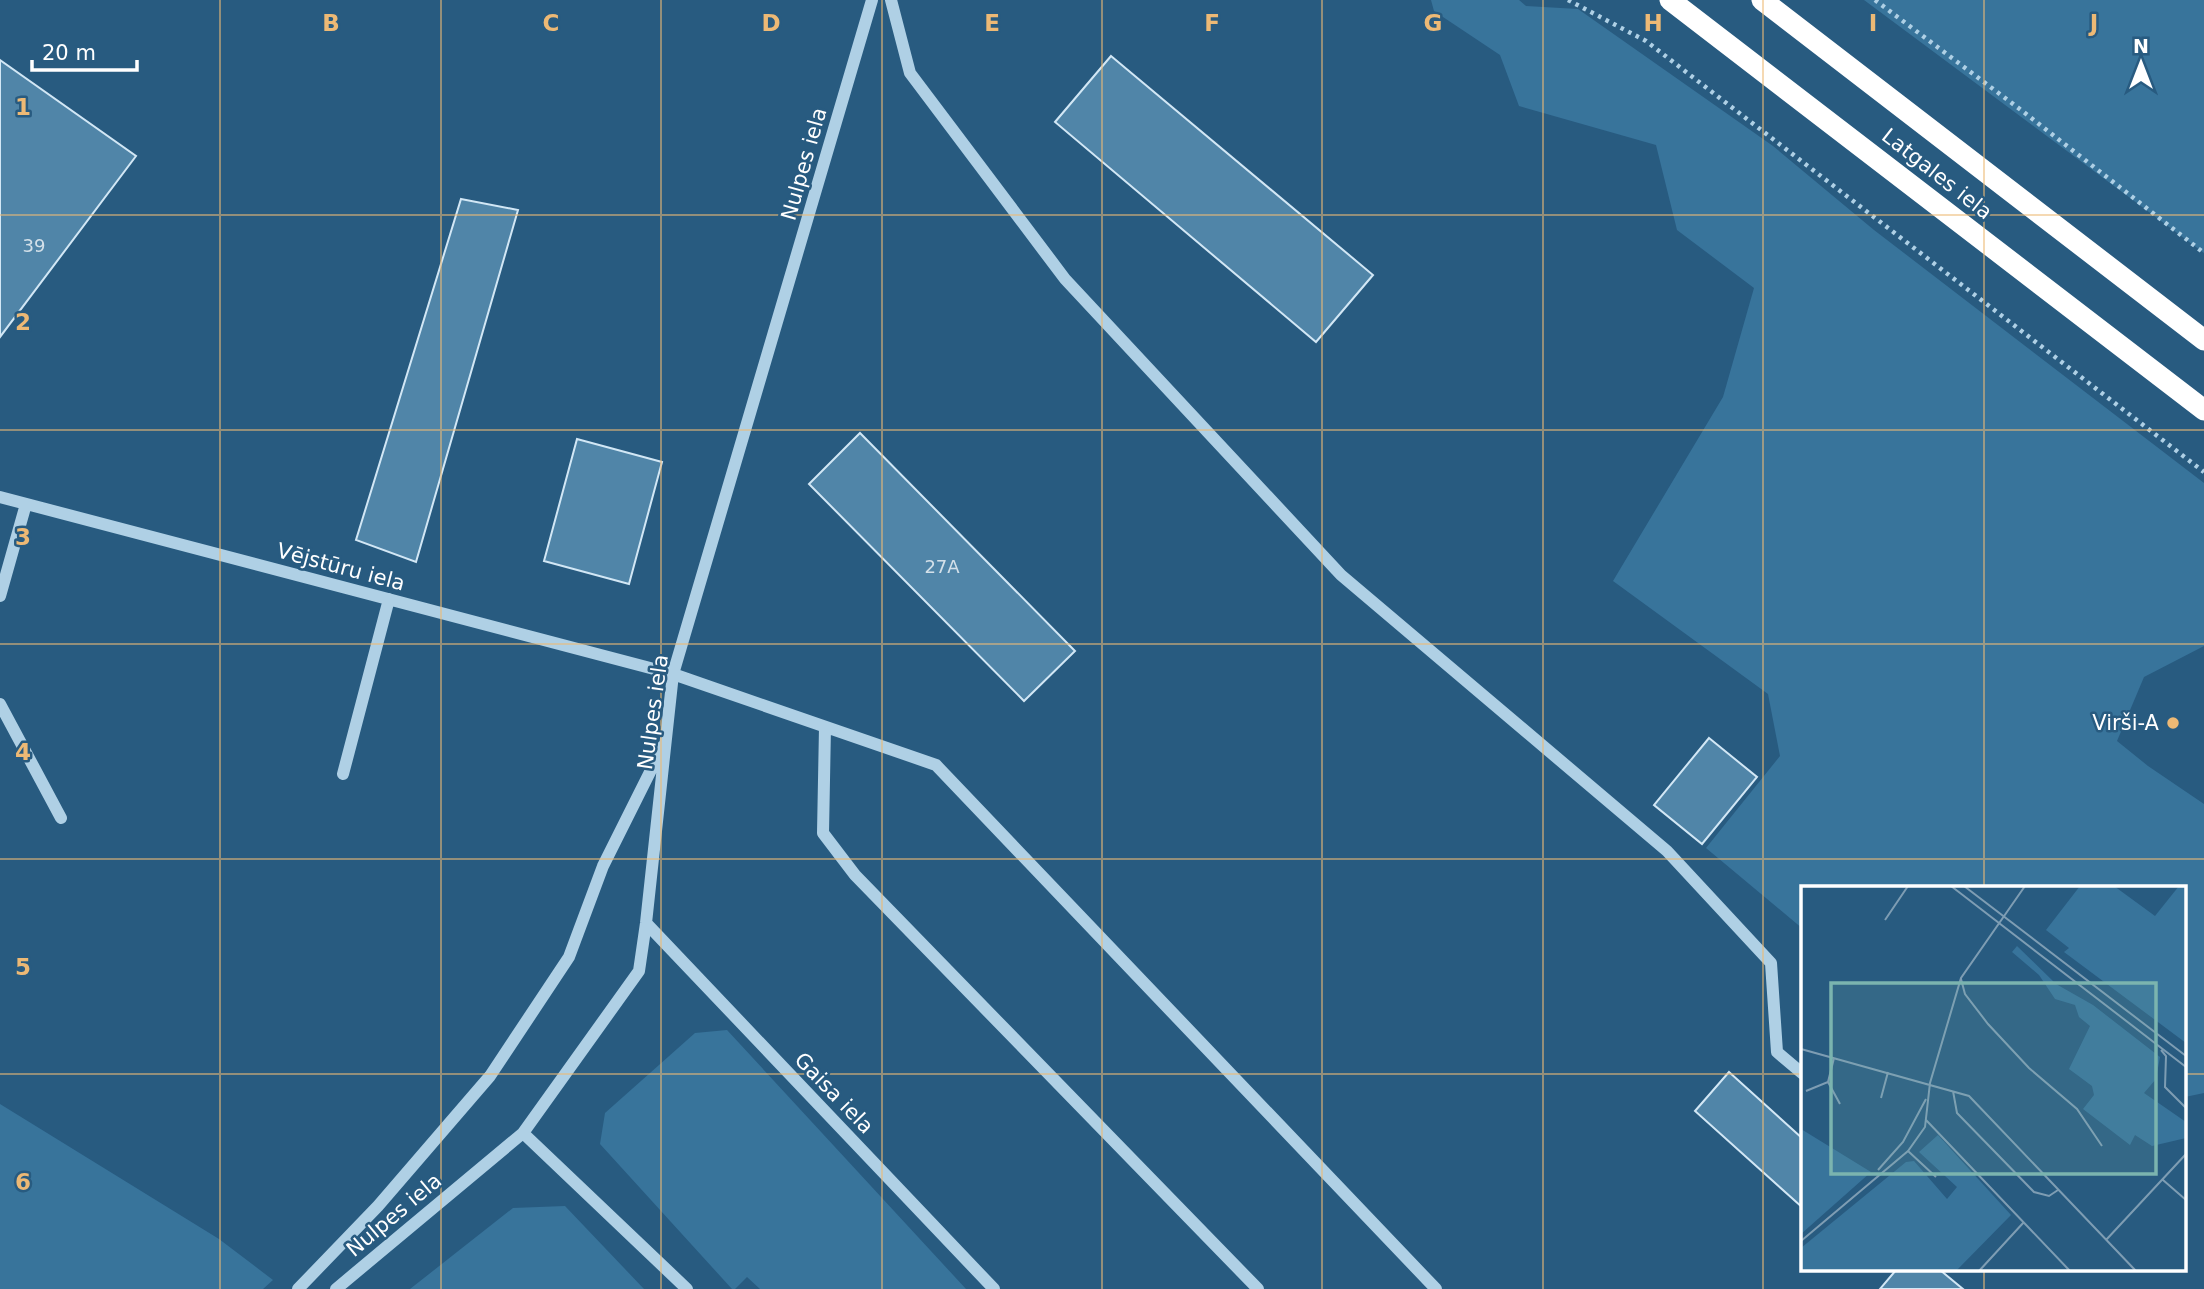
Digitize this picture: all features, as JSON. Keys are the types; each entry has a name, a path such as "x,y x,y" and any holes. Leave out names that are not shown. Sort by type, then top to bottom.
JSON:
{"highway":[{"name":"Latgales iela","path":"1670,0 2204,410"},
{"name":"Latgales iela","path":"1762,0 2204,340"}],"street":[{"name":"Nulpes iela","path":"336,1289 523,1133 639,971 673,674 872,0"},
{"path":"891,0 910,73 1065,279 1341,575 1667,851 1771,963 1777,1052 1801,1072"},
{"name":"Latgales iela","path":"2173,386 2204,420"},
{"name":"Vējstūru iela","path":"0,497 673,674 936,765 1436,1289"},
{"path":"0,596 26,504"},
{"path":"343,774 389,599"},
{"path":"0,704 61,818"},
{"path":"825,727 823,833 847,864 1258,1289"},
{"path":"298,1289 378,1206 490,1076 569,957 603,866 667,738"},
{"name":"Gaisa iela","path":"646,923 994,1289"},
{"path":"523,1133 687,1289"}],"path":[{"path":"1568,0 1646,41 2204,472"},
{"path":"1875,0 2204,253"}],"shaded area":[{"path":"1431,0 1519,0 1526,6 1578,9 1773,146 1874,230 2204,483 2204,646 2144,677 2117,741 2204,804 2204,1093 2186,1097 2186,886 1801,886 1801,927 1706,848 1780,756 1768,694 1613,581 1723,397 1754,288 1677,230 1656,145 1519,106 1500,55 1434,11"},
{"path":"1864,0 2204,0 2204,253"},
{"path":"727,1030 966,1289 760,1289 747,1277 732,1289 600,1144 605,1113 695,1033"},
{"path":"0,1104 219,1239 273,1280 263,1289 0,1289"},
{"path":"565,1206 644,1289 410,1289 513,1208"}],"building":[{"path":"1111,56 1373,275 1316,342 1055,122"},
{"path":"0,60 136,156 0,337"},
{"path":"461,199 518,210 416,562 356,540"},
{"path":"860,433 1075,651 1024,701 809,484"},
{"path":"577,439 662,462 629,584 544,561"},
{"path":"1709,738 1757,777 1702,844 1654,805"},
{"path":"1729,1072 1801,1137 1801,1206 1695,1111"},
{"path":"1894,1272 1942,1272 1963,1289 1880,1289"}],"place":[{"name":"Virši-A","path":"2173,723"}]}
